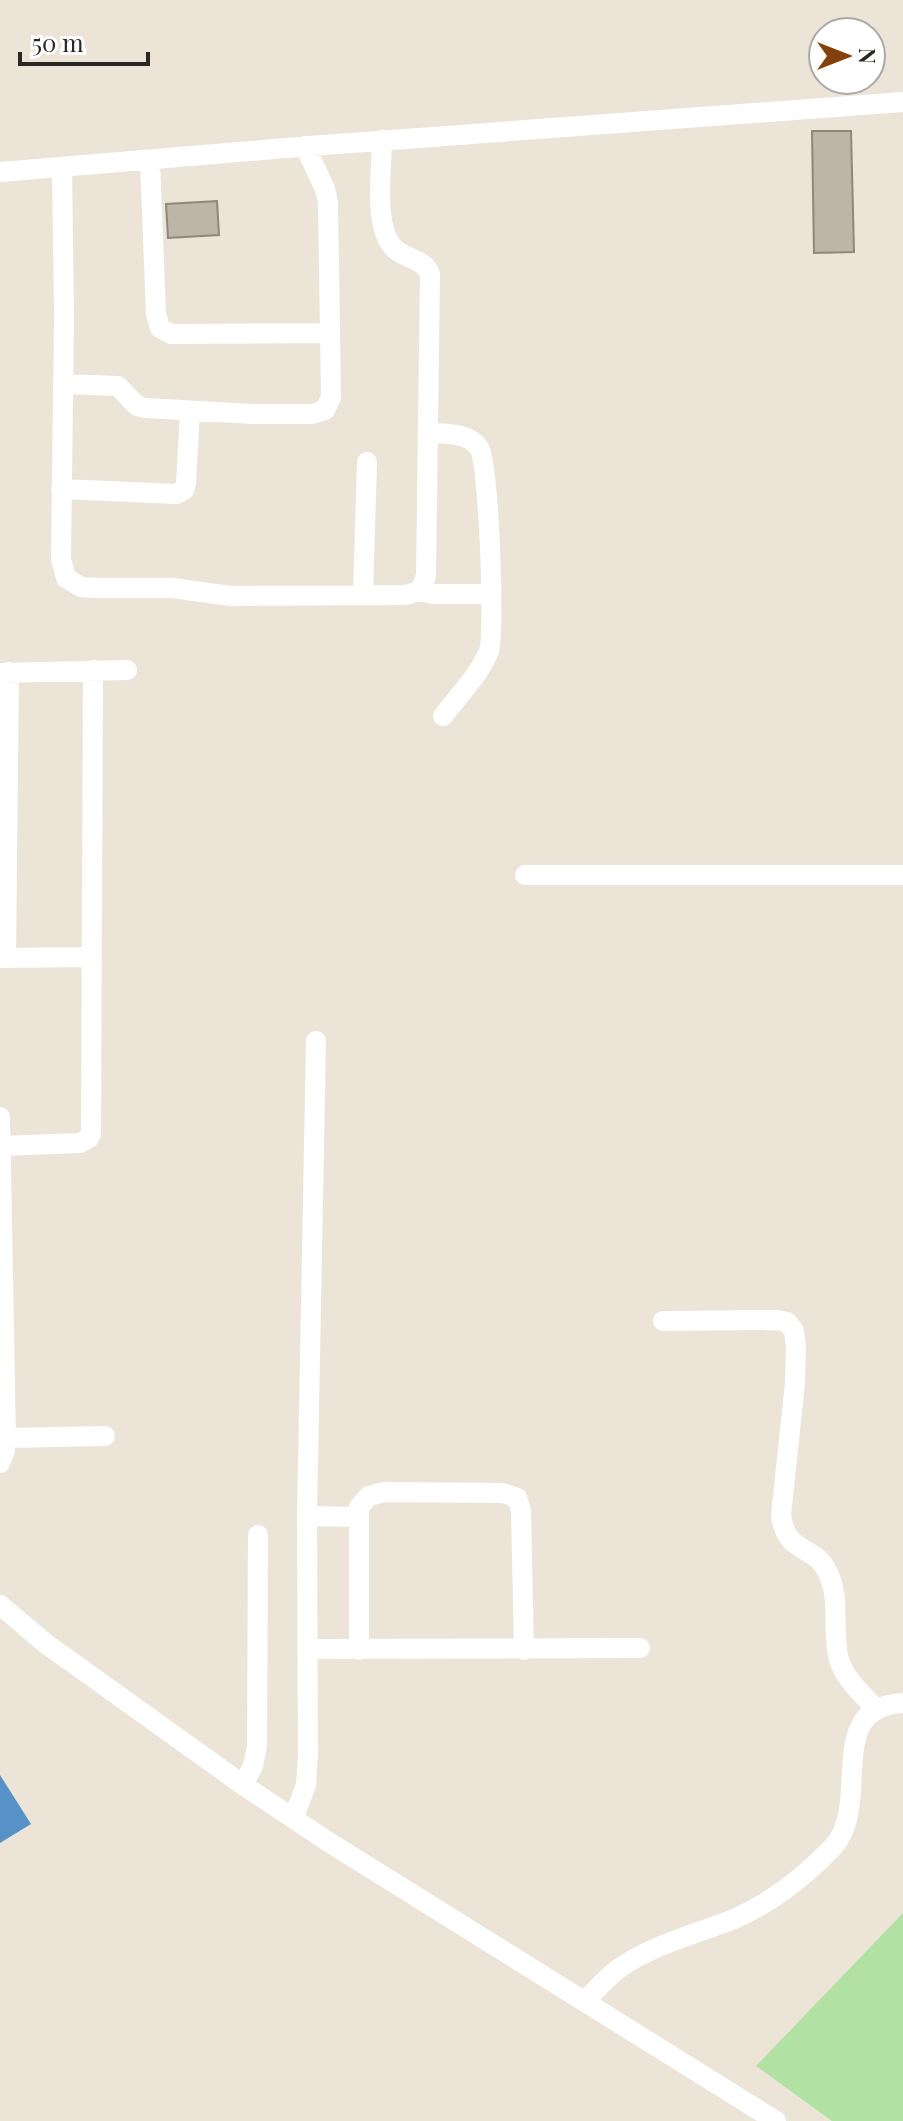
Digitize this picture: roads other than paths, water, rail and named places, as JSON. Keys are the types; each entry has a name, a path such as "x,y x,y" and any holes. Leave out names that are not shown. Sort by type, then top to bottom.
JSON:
{"street":[{"path":"0,172 903,102"},
{"path":"382,140 381,219 384,232 395,249 427,266 430,274 426,576 420,591"},
{"path":"63,384 118,386 137,406 297,414 325,410 331,397 328,203 325,189 305,146"},
{"path":"150,161 156,314 160,328 171,334 330,333"},
{"path":"62,168 63,573 72,583 81,587 172,588 231,596 405,595 420,591 433,594 490,594"},
{"path":"61,489 176,494 184,490 190,411"},
{"path":"428,433 465,437 478,445 486,475 491,634 487,655 443,716"},
{"path":"363,595 367,462"},
{"path":"0,1146 80,1143 91,1134 93,670"},
{"path":"90,957 3,958 5,672 127,670"},
{"path":"525,875 903,875"},
{"path":"294,1817 306,1785 307,1516 316,1041"},
{"path":"0,1117 6,1438 0,1463"},
{"path":"663,1321 777,1320 787,1322 794,1331 795,1383 782,1527 786,1536 826,1568 836,1604 840,1663 853,1684 876,1709"},
{"path":"6,1438 105,1436"},
{"path":"359,1650 359,1507 364,1500 384,1492 503,1493 517,1498 521,1510 524,1650"},
{"path":"307,1516 358,1517"},
{"path":"243,1785 256,1756 258,1535"},
{"path":"0,1605 45,1643 243,1785 769,2119"},
{"path":"307,1649 640,1648"},
{"path":"585,2001 619,1968 641,1955 735,1918 804,1875 837,1842 846,1821 851,1795 853,1748 863,1720 876,1709 903,1703"}],"water":[{"path":"0,1775 31,1824 0,1843"}]}
